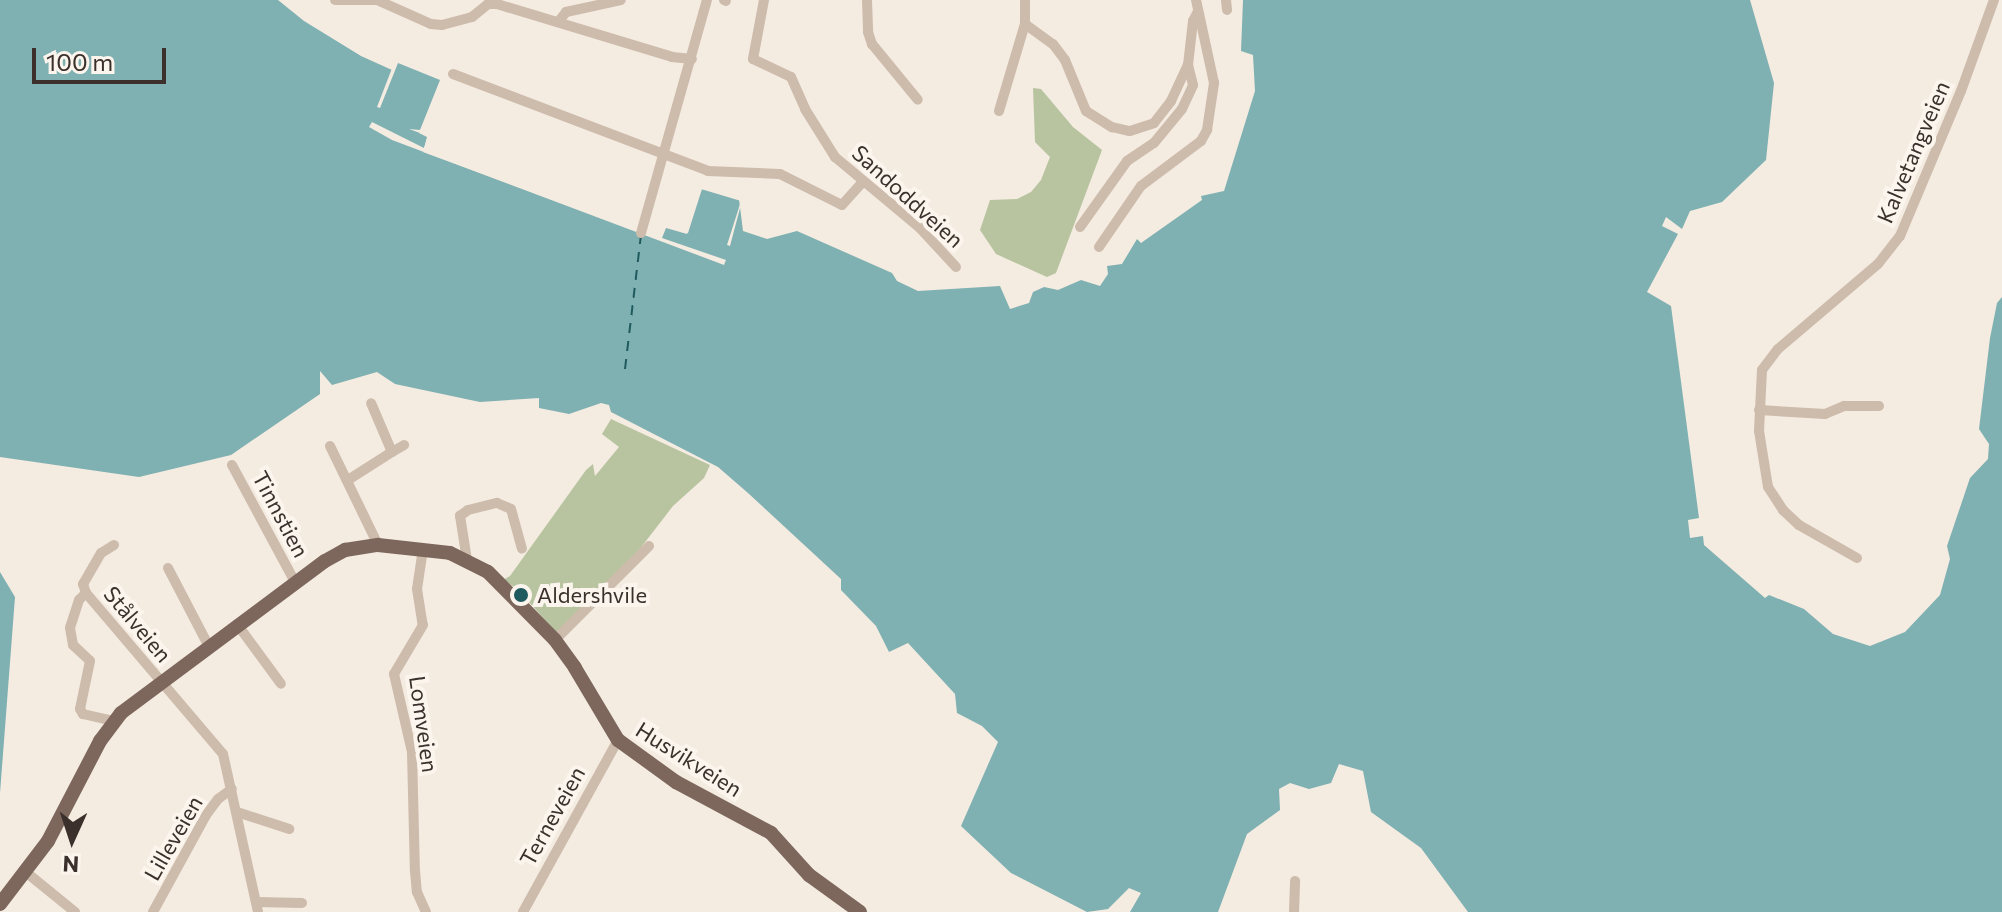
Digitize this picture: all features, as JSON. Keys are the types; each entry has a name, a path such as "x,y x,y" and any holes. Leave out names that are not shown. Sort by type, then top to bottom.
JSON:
{"main road":[{"name":"Husvikveien","path":"0,904 27,873 114,721 159,681 295,582 345,550 378,545 423,549 467,560 500,582 555,640 618,740 676,782 771,833 809,875 860,912"}],"street":[{"path":"335,0 376,0 442,25 472,17 487,2 672,57 692,59"},
{"path":"559,21 566,12 621,0"},
{"path":"641,233 707,0"},
{"name":"Sandoddveien","path":"764,0 753,59 791,77 805,109 835,157 920,228 956,267"},
{"path":"867,0 872,44 918,100"},
{"path":"999,111 1025,24 1025,0"},
{"name":"Kalvetangveien","path":"1857,558 1807,530 1777,503 1763,469 1759,410 1762,370 1772,355 1878,264 1900,236 1961,91 1994,0"},
{"path":"1025,24 1053,44 1065,60 1086,111 1096,120 1124,131 1143,129 1154,123 1171,101 1188,65 1197,6"},
{"path":"1099,247 1141,186 1201,141 1207,130 1214,83 1197,6"},
{"path":"1080,227 1127,161 1154,143 1182,109 1193,85 1188,65"},
{"path":"453,74 662,157 708,171 780,174 842,205 863,182"},
{"path":"371,403 392,452"},
{"path":"1759,410 1825,414 1844,406 1879,406"},
{"path":"348,480 404,445"},
{"path":"330,446 378,545"},
{"name":"Tinnstien","path":"232,465 295,582"},
{"path":"467,560 460,516 468,510 497,503 511,509 522,549"},
{"name":"Stålveien","path":"114,545 101,553 95,563 83,584 86,593 159,681 217,744 225,760 257,907"},
{"path":"555,640 649,546"},
{"name":"Lomveien","path":"423,549 417,589 423,625 394,674 412,752 415,871 417,892 426,912"},
{"path":"168,568 208,645"},
{"name":"Stålveien","path":"86,593 75,610 70,628 73,645 90,661 80,709 87,715 114,721"},
{"path":"237,624 281,684"},
{"name":"Terneveien","path":"523,912 618,740"},
{"name":"Lilleveien","path":"153,912 206,815 218,799 232,789"},
{"path":"237,812 289,829"},
{"path":"27,873 75,912"},
{"path":"1294,912 1295,881"},
{"path":"257,907 302,903"}],"green space":[{"path":"1033,88 1041,89 1073,127 1102,150 1056,273 1047,277 996,254 980,230 990,200 1017,199 1031,192 1041,180 1050,157 1035,142"},
{"path":"611,419 710,465 704,478 673,506 639,550 558,634 516,588 503,580 510,576 586,470 593,464 595,476 619,447 602,434"}],"water":[{"path":"0,0 278,0 304,21 361,56 392,70 397,59 443,78 419,133 427,137 423,152 660,239 665,226 688,233 702,189 739,199 743,231 767,239 797,231 892,273 897,281 918,291 1000,286 1010,309 1029,303 1033,292 1044,287 1058,290 1081,280 1100,286 1108,274 1107,266 1122,264 1137,239 1141,243 1202,200 1201,196 1224,191 1255,91 1253,55 1241,51 1243,0 1750,0 1774,83 1766,160 1722,202 1690,211 1682,229 1666,217 1662,226 1678,234 1647,292 1671,306 1699,518 1688,520 1690,538 1703,536 1704,545 1765,598 1769,595 1804,609 1833,634 1870,646 1905,632 1940,595 1950,559 1947,546 1970,478 1988,459 1989,444 1979,429 1990,338 1997,303 2002,297 2002,912 1468,912 1421,848 1371,812 1363,771 1339,764 1331,783 1309,789 1290,783 1279,789 1280,810 1247,834 1218,912 1130,912 1141,893 1129,888 1108,909 1087,912 1011,873 961,826 998,742 982,726 957,713 955,694 908,643 889,652 876,626 841,590 841,579 718,467 611,412 609,405 601,403 569,414 539,408 539,398 480,402 395,384 377,372 332,385 320,371 320,394 231,455 139,477 0,457"},
{"path":"0,572 15,597 0,793"}],"pier":[{"path":"396,58 447,79 424,131 431,136 428,149 658,234 662,223 685,230 700,185 743,197 730,246 727,245 741,201 701,189 687,234 666,228 662,238 726,260 724,265 392,140 369,127 372,122 424,148 428,136 409,129 420,130 440,80 398,63 380,108 377,107"}],"ferry route":[{"path":"625,369 641,235"}],"place":[{"name":"Aldershvile","path":"521,595"}]}
